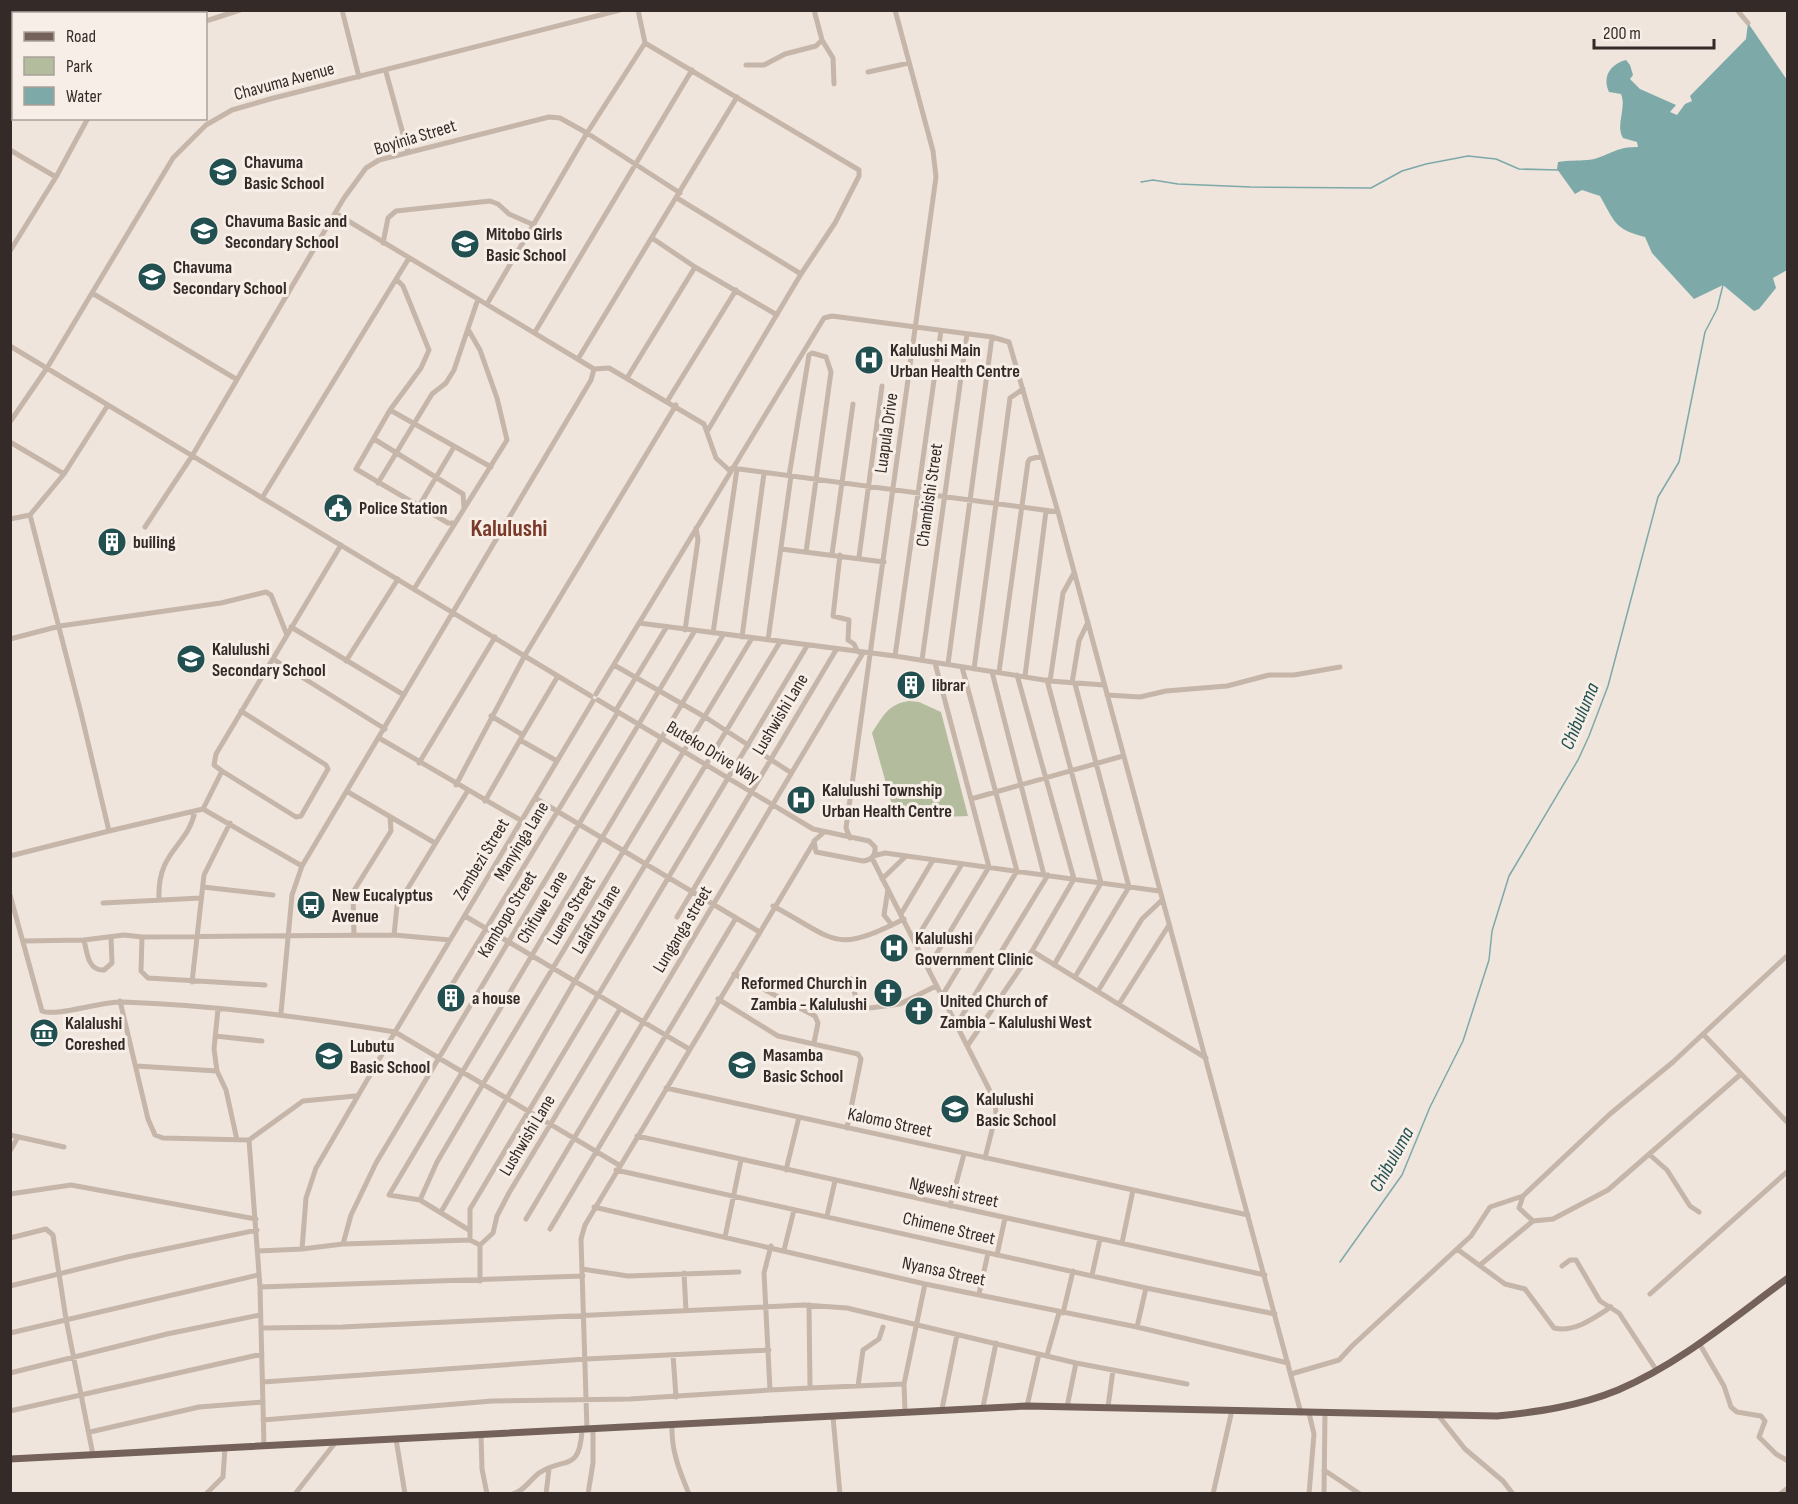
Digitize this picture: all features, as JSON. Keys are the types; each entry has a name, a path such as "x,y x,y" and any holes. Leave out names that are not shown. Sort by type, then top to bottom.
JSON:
{"main road":[{"path":"10,1459 481,1436 983,1407 1108,1407 1497,1416 1564,1407 1616,1391 1657,1371 1699,1344 1788,1278"}],"street":[{"path":"207,21 240,10"},
{"path":"342,10 359,77"},
{"name":"Chavuma Avenue","path":"10,422 47,368 174,158 206,125 232,110 620,10"},
{"path":"487,304 587,133 645,43 638,10"},
{"path":"814,10 822,40 832,58 834,84"},
{"name":"Luapula Drive","path":"850,838 846,828 916,327 935,170 895,10"},
{"path":"1737,10 1748,23"},
{"path":"746,65 764,64 785,54 816,46 822,40"},
{"path":"645,43 859,170 859,176 835,223 801,274 708,430"},
{"path":"868,72 909,63"},
{"path":"535,332 692,70"},
{"path":"386,72 408,152"},
{"path":"578,359 737,97"},
{"name":"Boyinia Street","path":"145,527 192,456 335,213 366,168 379,160 549,117 560,118 587,133 678,196 801,274"},
{"path":"10,251 56,177 87,120"},
{"path":"10,150 56,177"},
{"path":"383,243 388,218 396,211 490,201 534,225"},
{"path":"335,213 594,369 605,367 668,400 704,423 716,458 733,469 870,485 918,494 1058,512"},
{"path":"652,238 695,267 777,315"},
{"path":"262,498 409,258"},
{"path":"627,378 695,267"},
{"path":"396,279 403,286 429,350 421,369 390,410 356,469 444,521 455,524"},
{"path":"668,400 736,290"},
{"path":"92,293 236,379"},
{"path":"378,483 432,394 446,383 454,370 478,300"},
{"name":"Zambezi Street","path":"302,1249 306,1198 316,1168 355,1096 820,322 828,316 916,327"},
{"path":"916,327 992,337 1008,342 1012,347 1301,1413"},
{"path":"414,589 500,454 507,436 480,350 469,331"},
{"path":"895,656 941,331"},
{"name":"Chambishi Street","path":"922,660 967,334"},
{"path":"948,664 992,337"},
{"name":"Buteko Drive Way","path":"10,346 707,764 773,806 813,829 823,833 869,841 885,853"},
{"path":"768,640 790,476 810,354 805,346"},
{"path":"806,552 831,368 826,357 810,354"},
{"path":"281,1013 292,895 302,866 591,380 594,369"},
{"path":"859,557 882,386"},
{"path":"974,669 1010,398 1023,389"},
{"path":"832,554 853,404"},
{"path":"10,519 30,515 64,474 108,405"},
{"path":"456,785 525,655 675,405"},
{"path":"390,410 491,467"},
{"path":"374,439 463,494 464,510"},
{"path":"10,442 64,474"},
{"path":"419,506 454,447"},
{"path":"999,672 1029,460 1042,456"},
{"path":"713,633 733,469"},
{"path":"742,637 764,473"},
{"path":"1025,676 1047,511"},
{"path":"30,515 60,626 109,831"},
{"path":"444,521 446,538"},
{"path":"685,630 698,540 696,528"},
{"path":"241,711 326,765 327,769 299,817 222,771 214,765 214,757 241,711 273,659 291,627 341,545"},
{"path":"781,549 859,557 884,562"},
{"path":"840,555 833,616 849,620 848,640 861,653"},
{"path":"1054,965 1101,883 1048,680 1062,593 1074,573"},
{"path":"346,661 398,579"},
{"path":"10,639 60,626 220,603 266,592 271,595 287,635"},
{"path":"1075,977 1129,887 1073,683 1079,641 1088,622"},
{"path":"639,623 694,632 895,656 1048,680 1104,685"},
{"path":"291,627 404,695"},
{"name":"Manyinga Lane","path":"450,988 666,628"},
{"name":"Kambopo Street","path":"343,1244 351,1215 376,1163 661,691 694,632"},
{"name":"Chifuwe Lane","path":"420,1200 389,1195 461,1070 723,635"},
{"path":"419,763 495,637"},
{"name":"Luena Street","path":"420,1200 437,1162 483,1084 752,638"},
{"name":"Lalafuta lane","path":"441,1212 575,981 780,642"},
{"path":"470,1240 470,1209 807,646"},
{"name":"Lushwishi Lane","path":"677,917 836,650"},
{"name":"Lunganga street","path":"526,1219 773,806 790,772 861,653"},
{"path":"273,659 385,729"},
{"path":"928,968 989,867 934,663"},
{"path":"614,665 727,730 790,772"},
{"path":"942,996 1017,872 962,667"},
{"path":"1107,695 1140,697 1227,686 1269,675 1294,675 1340,667"},
{"path":"957,1024 1046,875 992,672"},
{"path":"968,1045 1032,951 1074,879 1017,675"},
{"path":"485,801 558,676"},
{"path":"491,716 557,761"},
{"path":"379,738 467,792 522,821"},
{"path":"971,799 1123,756"},
{"path":"203,809 222,771"},
{"path":"348,792 435,843"},
{"path":"394,935 397,906 467,792"},
{"path":"535,798 758,931"},
{"path":"10,856 203,809 302,866"},
{"path":"159,899 159,883 163,868 178,842 190,829 195,811"},
{"path":"354,935 353,892 391,831 390,817"},
{"path":"192,982 205,871 230,823"},
{"path":"837,836 846,828"},
{"path":"813,829 816,852"},
{"path":"588,1494 593,1463 587,1430 581,1239 594,1207 758,931 814,840 823,833"},
{"path":"874,845 873,857 882,879 995,1101 996,1114 985,1158"},
{"path":"804,856 816,852 863,861 885,853 1160,891"},
{"path":"882,879 906,856"},
{"path":"773,906 832,939 856,940 892,925 902,916 933,860"},
{"path":"915,941 962,864"},
{"path":"203,887 273,895"},
{"path":"888,889 884,915 892,925"},
{"path":"10,895 39,1006 46,1013 120,1001 281,1013 395,1032 552,1124 618,1167"},
{"path":"103,903 201,898"},
{"path":"1098,991 1142,919 1162,900"},
{"path":"465,916 688,1049"},
{"path":"550,1229 735,918"},
{"path":"1119,1004 1169,925"},
{"path":"23,941 84,940 124,935 287,937 394,935 450,940"},
{"path":"84,940 92,966 97,970 104,970 111,963 111,937"},
{"path":"142,937 140,968 142,975 147,978 265,985"},
{"path":"1032,951 1206,1058"},
{"path":"1291,1374 1343,1357 1352,1346 1471,1236 1490,1208 1523,1197 1610,1114 1658,1076 1788,955"},
{"path":"734,974 815,1016 818,1023 814,1043"},
{"path":"851,979 858,1006 862,1009 900,1004 936,986"},
{"path":"718,999 778,1036 860,1056 847,1128"},
{"path":"120,1001 148,1119 155,1135 163,1138 249,1140 303,1101 355,1096"},
{"path":"218,1010 215,1036 217,1071 226,1090 237,1140"},
{"name":"Lushwishi Lane","path":"480,1245 492,1236 497,1216 620,1010"},
{"path":"1703,1034 1788,1123"},
{"path":"215,1036 262,1041"},
{"path":"136,1066 217,1071"},
{"path":"1480,1265 1533,1221 1551,1220 1584,1205 1608,1190 1741,1074"},
{"name":"Kalomo Street","path":"666,1088 1248,1215"},
{"path":"786,1170 799,1117"},
{"path":"10,1135 64,1147"},
{"name":"Ngweshi street","path":"637,1136 1265,1275"},
{"path":"10,1151 18,1137"},
{"path":"249,1140 260,1287 264,1446"},
{"path":"950,1206 964,1154"},
{"path":"1650,1155 1667,1170 1690,1206 1699,1212"},
{"path":"725,1237 741,1160"},
{"name":"Chimene Street","path":"618,1167 794,1210 1146,1288 1275,1314"},
{"path":"1650,1294 1788,1171"},
{"path":"827,1216 835,1181"},
{"path":"10,1194 71,1185 256,1219"},
{"path":"1122,1243 1133,1190"},
{"path":"1523,1197 1519,1208 1533,1221"},
{"path":"420,1200 469,1230"},
{"name":"Nyansa Street","path":"594,1207 771,1246 926,1284 1137,1327 1288,1363"},
{"path":"784,1250 794,1210"},
{"path":"997,1255 1005,1218"},
{"path":"10,1286 128,1257 257,1230"},
{"path":"10,1238 50,1231 93,1455"},
{"path":"1092,1275 1100,1239"},
{"path":"258,1251 343,1244 470,1240 480,1245 480,1281"},
{"path":"770,1390 764,1273 771,1246"},
{"path":"1457,1249 1505,1284 1525,1289 1554,1328 1561,1330 1582,1324 1611,1307"},
{"path":"979,1294 988,1252"},
{"path":"1562,1266 1570,1260 1576,1260 1600,1301 1619,1313 1657,1371"},
{"path":"582,1269 627,1276 739,1272"},
{"path":"1047,1355 1073,1271"},
{"path":"684,1273 686,1311"},
{"path":"10,1333 258,1275"},
{"path":"260,1287 583,1276"},
{"path":"905,1412 904,1384 926,1284"},
{"path":"1137,1327 1146,1288"},
{"path":"809,1305 810,1388"},
{"path":"261,1328 342,1328 809,1305 847,1308 1076,1363 1186,1384"},
{"path":"10,1373 260,1315"},
{"path":"858,1386 863,1350 879,1339 883,1327"},
{"path":"942,1409 957,1335"},
{"path":"983,1407 996,1343"},
{"path":"1699,1344 1724,1386 1731,1407 1737,1412 1761,1416 1765,1422 1759,1437 1776,1454 1788,1461"},
{"path":"263,1382 586,1359 769,1350"},
{"path":"10,1411 262,1354"},
{"path":"1027,1406 1039,1354"},
{"path":"673,1355 676,1397"},
{"path":"1067,1407 1076,1363"},
{"path":"1108,1407 1113,1370"},
{"path":"263,1420 492,1401 676,1397 904,1384"},
{"path":"90,1432 198,1407 263,1402"},
{"path":"1213,1494 1232,1410"},
{"path":"1309,1413 1314,1434 1309,1494"},
{"path":"1324,1494 1325,1413"},
{"path":"1438,1415 1465,1449 1503,1481 1513,1494"},
{"path":"833,1417 840,1494"},
{"path":"672,1424 671,1443 689,1494"},
{"path":"513,1494 549,1469 567,1464 577,1455 587,1430"},
{"path":"481,1436 482,1469 488,1494"},
{"path":"396,1439 405,1494"},
{"path":"295,1494 334,1443"},
{"path":"206,1494 223,1477 225,1448"},
{"path":"546,1494 549,1469"},
{"path":"1324,1470 1359,1494"},
{"path":"1310,1485 1323,1480"},
{"path":"1780,1494 1788,1488"}],"green space":[{"path":"909,701 919,702 941,712 968,816 893,819 894,812 872,733 891,708"}],"water":[{"path":"1748,23 1787,80 1787,270 1773,278 1776,288 1759,309 1754,311 1723,285 1694,299 1652,253 1645,237 1627,231 1616,223 1600,196 1582,190 1575,194 1557,169 1558,162 1593,159 1622,148 1638,147 1637,142 1623,138 1621,133 1623,105 1621,94 1609,92 1606,81 1612,68 1626,60 1633,75 1630,79 1640,89 1676,105 1670,112 1677,115 1685,104 1692,101 1690,96 1746,39"}],"waterway":[{"path":"1141,182 1153,180 1178,184 1251,187 1371,188 1402,171 1468,156 1496,159 1519,169 1559,170"},
{"name":"Chibuluma","path":"1340,1262 1402,1175 1430,1107 1463,1041 1489,960 1492,931 1509,876 1578,760 1589,736 1608,686 1658,497 1679,462 1705,332 1717,309 1723,285"}],"place":[{"name":"Chavuma Basic School","path":"223,172"},
{"name":"Chavuma Basic and Secondary School","path":"204,231"},
{"name":"Mitobo Girls Basic School","path":"465,244"},
{"name":"Chavuma Secondary School","path":"152,277"},
{"name":"Kalulushi Main Urban Health Centre","path":"869,360"},
{"name":"Police Station","path":"338,508"},
{"name":"builing","path":"112,542"},
{"name":"Kalulushi Secondary School","path":"191,659"},
{"name":"librar","path":"911,685"},
{"name":"Kalulushi Township Urban Health Centre","path":"801,800"},
{"name":"New Eucalyptus Avenue","path":"311,905"},
{"name":"Kalulushi Government Clinic","path":"894,948"},
{"name":"Reformed Church in Zambia - Kalulushi","path":"888,993"},
{"name":"a house","path":"451,998"},
{"name":"United Church of Zambia - Kalulushi West","path":"919,1011"},
{"name":"Kalalushi Coreshed","path":"44,1033"},
{"name":"Lubutu Basic School","path":"329,1056"},
{"name":"Masamba Basic School","path":"742,1065"},
{"name":"Kalulushi Basic School","path":"955,1109"}],"district":[{"name":"Kalulushi","path":"509,528"}]}
